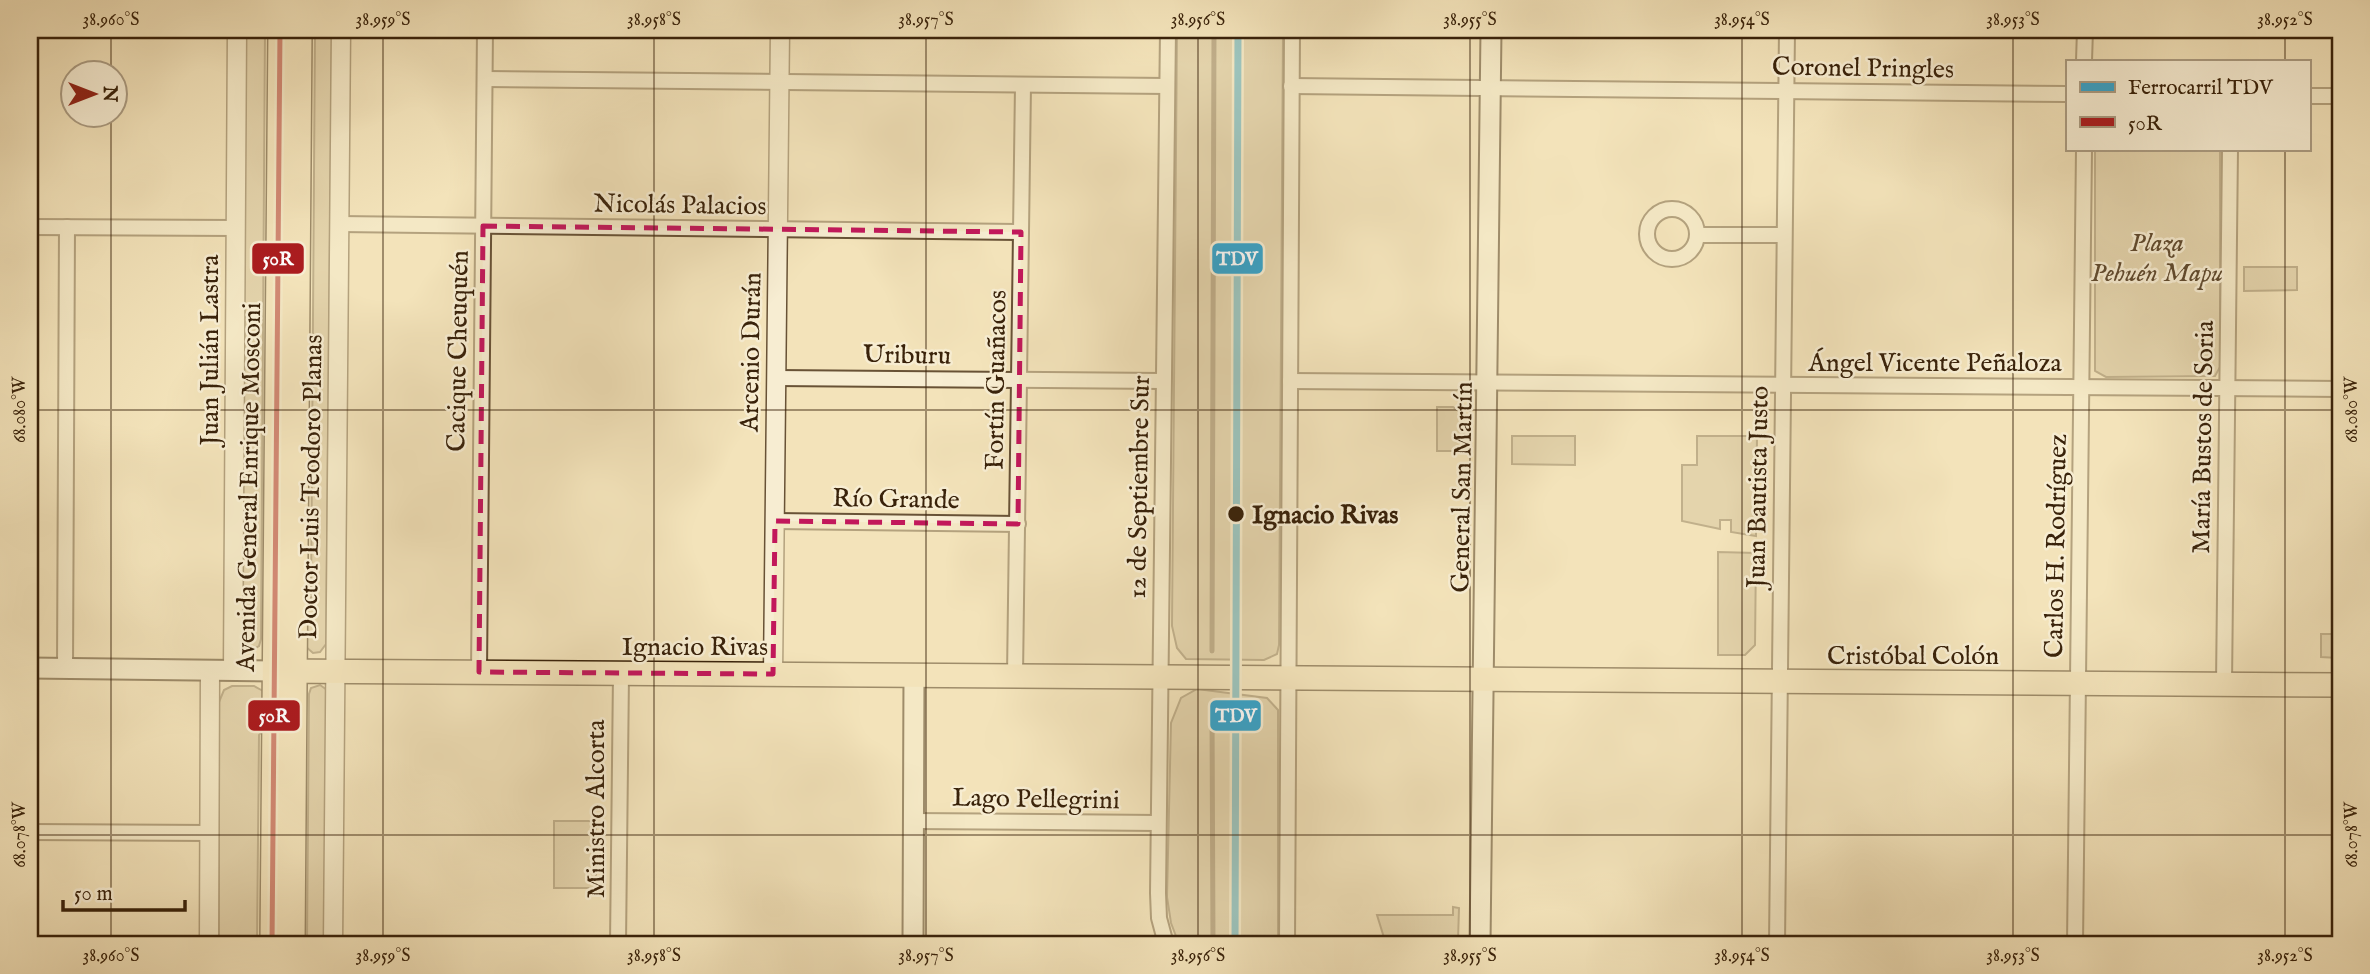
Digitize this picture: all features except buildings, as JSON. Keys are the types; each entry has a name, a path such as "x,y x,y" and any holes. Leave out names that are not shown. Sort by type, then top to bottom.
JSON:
{"main road":[{"name":"Avenida General Enrique Mosconi","path":"280,30 284,671 293,944"},
{"name":"Avenida General Enrique Mosconi","path":"272,944 284,671 300,30"},
{"name":"General San Martín","path":"1480,944 1491,30"},
{"name":"Ignacio Rivas","path":"30,668 1485,681"},
{"path":"913,944 914,675"},
{"name":"Cristóbal Colón","path":"1485,681 2340,685"}],"street":[{"name":"Juan Julián Lastra","path":"233,670 237,30"},
{"name":"Doctor Luis Teodoro Planas","path":"333,944 341,30"},
{"name":"Cacique Cheuquén","path":"479,672 485,30"},
{"name":"Arcenio Durán","path":"773,674 780,30"},
{"name":"12 de Septiembre Sur","path":"1166,944 1158,906 1158,824 1168,30"},
{"path":"1287,944 1292,30"},
{"name":"Juan Bautista Justo","path":"1777,944 1787,30"},
{"path":"2084,60 2085,30"},
{"path":"485,79 1167,86"},
{"name":"Fortín Guañacos","path":"1015,675 1023,85"},
{"name":"Coronel Pringles","path":"1292,86 2066,93"},
{"path":"2310,96 2340,96"},
{"name":"Carlos H. Rodríguez","path":"2075,944 2084,150"},
{"name":"María Bustos de Soria","path":"2224,684 2230,150"},
{"name":"Nicolás Palacios","path":"339,224 1021,232"},
{"path":"30,227 236,228"},
{"path":"65,668 67,227"},
{"path":"1697,235 1784,235"},
{"name":"Uriburu","path":"776,378 1163,382"},
{"path":"1290,382 1488,383"},
{"name":"Ángel Vicente Peñaloza","path":"1488,383 2340,389"},
{"name":"Río Grande","path":"775,521 1017,524"},
{"path":"209,944 210,670"},
{"name":"Ministro Alcorta","path":"618,944 621,674"},
{"name":"Lago Pellegrini","path":"913,821 1158,824"},
{"path":"30,832 209,834"}],"highlighted area":[{"path":"483,226 1021,232 1018,524 775,521 773,674 479,672"}],"green space":[{"path":"245,30 265,30 261,639 259,646 250,651 241,646"},
{"path":"315,30 332,30 326,644 320,652 313,653 305,646 305,610 311,602"},
{"path":"1177,30 1283,30 1279,645 1277,654 1264,660 1186,659 1177,648 1172,626"},
{"name":"Plaza Pehuén Mapu","path":"2095,150 2220,150 2220,367 2215,376 2106,377 2095,371"},
{"path":"2244,267 2297,267 2297,290 2244,291"},
{"path":"1437,407 1453,407 1464,415 1464,451 1437,451"},
{"path":"1512,436 1575,436 1575,465 1512,464"},
{"path":"1697,436 1757,436 1756,536 1731,532 1731,520 1720,520 1720,529 1682,521 1682,465 1697,465"},
{"path":"1718,552 1756,553 1755,645 1745,655 1718,655"},
{"path":"2321,634 2340,634 2338,658 2321,657"},
{"path":"320,685 327,690 326,944 307,944 309,694 311,688"},
{"path":"232,686 254,686 263,691 266,726 259,735 257,944 219,944 219,702 224,690"},
{"path":"1197,689 1267,698 1278,710 1278,944 1179,944 1171,923 1167,897 1171,723 1181,698"},
{"path":"554,821 596,821 596,888 554,888"},
{"path":"1453,907 1459,908 1458,940 1453,944 1386,944 1377,915 1453,915"}],"waterway":[{"path":"1212,651 1214,30"},
{"path":"1212,713 1213,944"}],"rail line":[{"name":"TDV","path":"1235,944 1238,30"}],"transit line":[{"name":"50R","path":"272,944 280,30"}],"place":[{"name":"Ignacio Rivas","path":"1236,514"}]}
